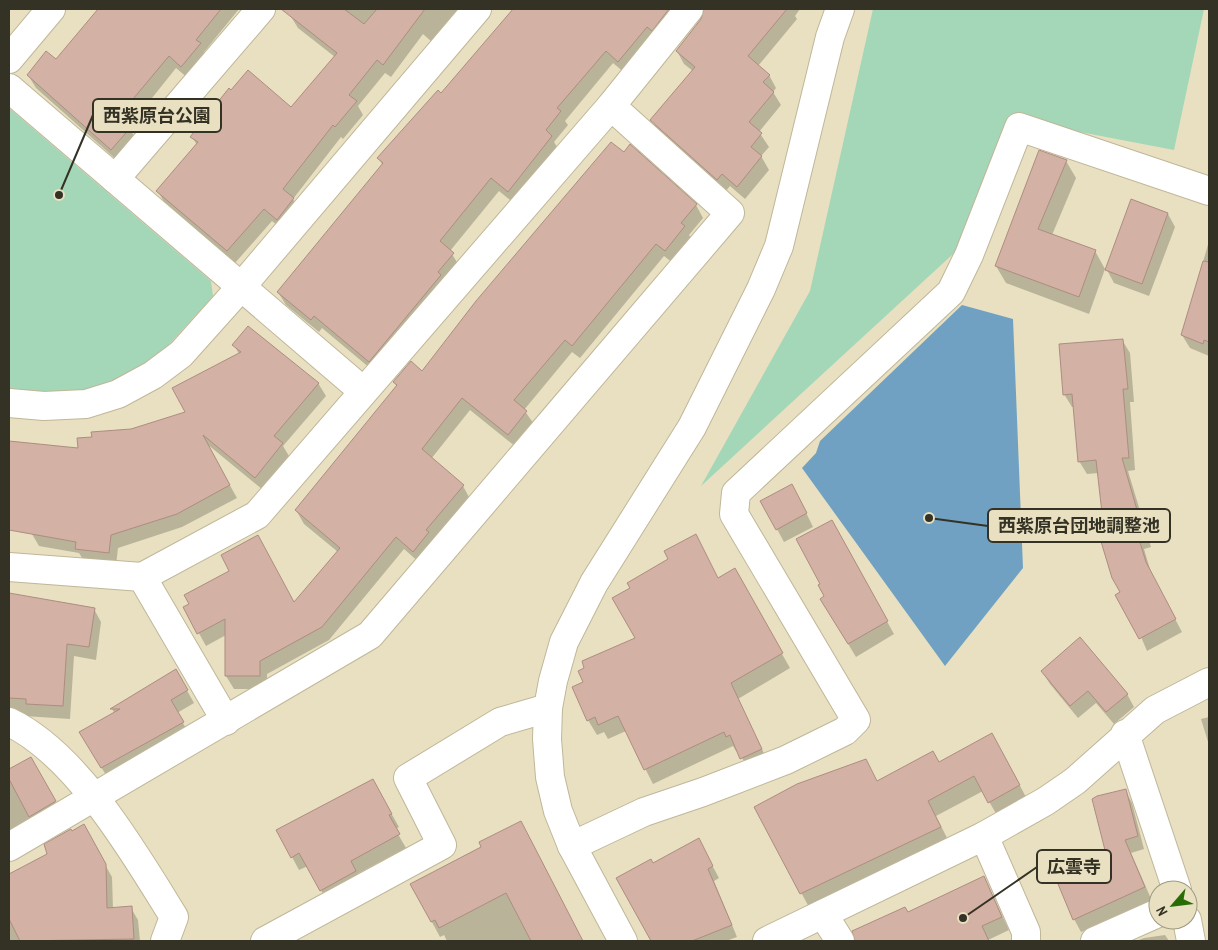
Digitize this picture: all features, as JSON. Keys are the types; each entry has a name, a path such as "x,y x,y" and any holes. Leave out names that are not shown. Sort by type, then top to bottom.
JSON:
{"street":[{"path":"9,59 52,9"},
{"path":"115,179 261,9"},
{"path":"9,403 44,406 86,404 118,394 153,375 181,354 241,287 477,9"},
{"path":"9,567 142,577 257,515 611,106 689,9"},
{"path":"623,941 572,846 558,811 550,777 548,708 564,642 594,583 692,428 761,289 779,246 828,45 840,9"},
{"path":"9,88 363,392"},
{"path":"9,847 370,635 730,213 611,106"},
{"path":"572,846 644,812 703,792 786,760 845,731 856,720 734,514 736,493 951,292 969,255 1019,127 1209,191"},
{"path":"142,577 226,721"},
{"path":"767,941 984,836 1046,801 1075,781 1125,734 1154,710 1209,682"},
{"path":"266,941 442,845 408,778 500,722 548,708"},
{"path":"9,722 18,726 60,759 93,797 144,868 174,917 165,941"},
{"path":"1125,734 1174,880"},
{"path":"984,836 1026,932 1026,941"},
{"path":"823,914 840,941"},
{"path":"1095,941 1148,917"}],"green space":[{"path":"873,9 1204,9 1174,150 1033,123 965,243 701,486 810,291"},
{"path":"9,108 211,281 213,296 154,361 111,385 91,390 53,394 9,391"}],"water":[{"path":"962,305 1013,319 1023,568 945,666 802,468 816,453 820,441"}],"building":[{"path":"98,9 221,9 196,40 201,43 181,67 169,56 128,105 131,107 120,119 131,127 111,150 27,75 46,51 56,59"},
{"path":"281,9 344,9 364,24 377,9 425,9 383,65 377,60 349,95 357,101 335,127 333,125 283,189 294,198 277,220 264,209 227,251 156,191 198,142 190,137 229,88 231,90 248,70 291,107 337,53"},
{"path":"513,9 669,9 652,31 647,27 618,62 606,51 557,108 561,111 546,130 552,136 508,192 491,178 440,241 454,253 438,272 441,275 369,362 314,316 311,320 277,292 383,163 377,158 438,90 441,93"},
{"path":"704,9 787,9 748,56 770,75 763,82 774,92 749,122 762,133 751,147 762,156 737,187 722,174 717,180 650,120 695,67 676,51 701,19"},
{"path":"611,142 624,152 630,144 697,204 681,223 685,226 665,251 656,244 572,346 565,340 514,400 527,411 508,435 462,398 422,449 464,485 426,530 429,532 413,552 396,537 322,627 260,661 260,676 225,676 225,619 197,634 183,607 189,604 184,595 229,571 221,555 258,535 294,602 340,548 295,510 397,385 393,382 411,361 422,371 476,301"},
{"path":"1039,150 1067,160 1038,229 1096,250 1079,297 995,266"},
{"path":"1131,199 1168,213 1142,284 1105,270"},
{"path":"1203,261 1209,262 1209,342 1204,340 1203,344 1181,335"},
{"path":"248,326 319,383 274,436 283,443 255,478 203,435 230,485 177,514 111,535 109,553 75,549 76,542 9,530 9,441 78,448 77,438 92,437 91,432 131,429 185,412 172,388 241,352 232,345"},
{"path":"1123,339 1128,389 1123,389 1129,458 1122,458 1144,534 1138,536 1146,562 1176,619 1139,639 1115,595 1120,592 1112,578 1093,515 1102,513 1096,460 1078,462 1072,394 1063,395 1059,344"},
{"path":"792,484 807,513 776,530 760,501"},
{"path":"832,520 888,621 848,644 820,599 824,596 818,585 820,584 796,539"},
{"path":"696,534 718,578 735,568 783,653 731,683 762,749 740,759 730,735 726,737 724,732 644,770 618,716 598,725 595,717 587,721 572,687 583,682 578,671 584,668 582,661 635,638 612,598 630,588 627,583 668,559 664,551"},
{"path":"9,593 95,608 89,647 67,644 63,706 26,704 26,699 9,698"},
{"path":"1080,637 1128,694 1106,712 1088,691 1070,706 1041,671"},
{"path":"176,669 188,690 171,700 184,722 101,768 79,732 120,709 110,709"},
{"path":"992,733 1020,785 988,803 974,776 928,801 941,827 800,894 754,807 797,784 866,759 877,781 933,751 939,762"},
{"path":"31,757 56,801 29,817 9,779 9,769"},
{"path":"373,779 392,814 389,815 400,834 351,861 356,871 320,891 299,853 291,858 276,830"},
{"path":"1126,789 1138,836 1125,840 1145,887 1073,920 1058,884 1108,862 1092,799"},
{"path":"521,821 583,941 531,941 506,893 439,928 435,920 431,922 410,884 481,847 479,842"},
{"path":"84,824 106,864 107,908 132,906 134,939 20,941 9,919 9,874 47,854 44,844"},
{"path":"699,838 713,866 708,869 732,925 692,941 651,941 616,878 651,859 653,863"},
{"path":"984,876 1002,917 982,926 989,941 855,941 852,931 905,907 908,912"}],"place":[{"name":"西紫原台公園","path":"59,195"},
{"name":"西紫原台団地調整池","path":"929,518"},
{"name":"広雲寺","path":"963,918"}]}
